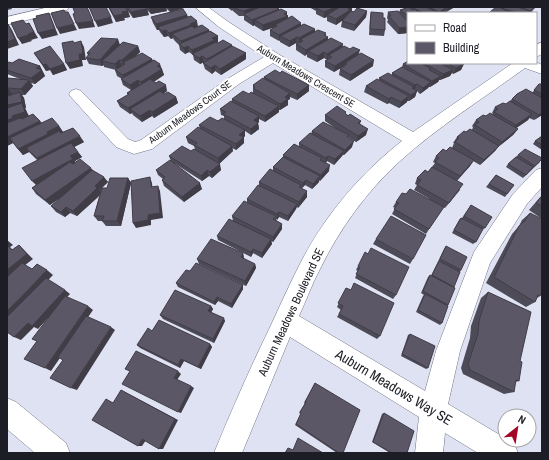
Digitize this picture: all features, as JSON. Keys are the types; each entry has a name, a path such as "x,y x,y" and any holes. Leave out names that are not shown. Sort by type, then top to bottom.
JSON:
{"street":[{"path":"7,21 63,7"},
{"name":"Auburn Meadows Crescent SE","path":"201,7 223,24 273,57 414,140"},
{"name":"Auburn Meadows Court SE","path":"76,94 117,140 129,147 139,148 153,140 234,81 273,57"},
{"name":"Auburn Meadows Boulevard SE","path":"228,453 311,264 333,227 368,182 392,158 414,140 521,64"},
{"path":"528,64 542,70"},
{"path":"429,453 433,410 448,351 481,259 520,199 542,175"},
{"name":"Auburn Meadows Way SE","path":"285,321 504,453"},
{"path":"7,411 56,453"}],"building":[{"path":"87,7 93,21 76,23 73,8"},
{"path":"89,7 106,7 111,17 95,21"},
{"path":"109,7 125,7 128,11 114,16"},
{"path":"127,7 145,7 147,9 131,12"},
{"path":"234,7 254,7 244,11"},
{"path":"260,7 276,7 279,9 252,20 244,14"},
{"path":"335,7 324,12 316,8"},
{"path":"340,7 351,7 348,9 350,10 336,19 327,15"},
{"path":"409,7 418,12 407,12 407,15 400,10"},
{"path":"426,7 436,12 422,12 413,8"},
{"path":"429,7 444,7 446,8 439,12"},
{"path":"496,7 517,7 530,11 514,12 501,8 509,12 490,12"},
{"path":"520,7 534,7 531,11"},
{"path":"357,8 367,11 355,25 342,21 351,11 354,12"},
{"path":"183,9 187,15 156,24 151,17"},
{"path":"281,9 287,12 284,14 288,16 263,25 255,20"},
{"path":"64,10 65,12 68,12 74,24 57,28 51,13"},
{"path":"398,11 407,21 407,27 399,28 389,16 391,16 388,12"},
{"path":"371,12 383,13 383,18 385,18 385,30 370,29"},
{"path":"49,13 55,29 38,33 33,19 37,18 36,16"},
{"path":"191,16 197,21 190,24 191,25 169,33 166,30 162,31 158,27"},
{"path":"292,16 301,23 279,35 270,30 277,26 275,25"},
{"path":"23,20 26,24 29,23 34,32 18,38 11,23"},
{"path":"7,24 15,39 7,42"},
{"path":"304,24 315,29 290,41 280,36"},
{"path":"202,25 209,30 181,41 172,34 192,26 194,28"},
{"path":"318,30 326,33 324,35 328,37 306,50 296,44 303,41 301,39"},
{"path":"210,31 218,36 212,38 215,40 192,50 188,46 184,48 179,44"},
{"path":"101,38 118,39 100,60 86,58 90,53 87,53"},
{"path":"331,38 343,44 327,54 324,52 318,56 308,51"},
{"path":"223,40 232,45 207,59 202,56 199,58 192,54 216,42 218,43"},
{"path":"73,41 74,43 81,41 83,54 79,54 80,60 66,63 62,43"},
{"path":"123,42 138,46 115,64 102,61"},
{"path":"50,46 64,64 50,69 46,64 43,65 34,53"},
{"path":"232,46 246,53 220,69 215,65 211,68 203,63"},
{"path":"344,46 350,49 353,47 360,50 335,66 325,61 332,57 329,55"},
{"path":"142,53 152,59 123,75 115,70 125,64 122,63"},
{"path":"361,53 374,60 351,75 340,69 347,64 345,63"},
{"path":"19,59 40,66 36,68 42,70 31,78 7,70 7,63 12,63"},
{"path":"154,60 160,64 157,66 162,69 141,82 138,80 130,85 121,79"},
{"path":"407,62 407,64 423,64 431,69 429,70 441,76 432,81 403,64"},
{"path":"426,64 442,64 453,70 443,74"},
{"path":"449,64 464,64 456,68"},
{"path":"402,67 431,82 423,88 392,73"},
{"path":"275,70 280,73 282,71 309,85 297,94 264,77"},
{"path":"388,73 414,87 412,88 417,91 411,95 379,78"},
{"path":"7,78 29,80 21,89 7,89"},
{"path":"263,78 290,93 285,97 288,99 280,104 253,88 255,87 253,85"},
{"path":"150,79 156,83 159,81 166,85 128,108 117,101 129,94 127,93"},
{"path":"377,79 409,96 401,102 391,97 389,99 366,86"},
{"path":"542,83 542,94 534,90 539,84"},
{"path":"526,89 542,98 542,112 539,115 512,99"},
{"path":"160,91 164,94 168,92 176,97 152,112 150,110 140,116 130,109"},
{"path":"243,91 249,94 251,92 279,106 265,116 232,99"},
{"path":"20,92 22,102 7,105 7,93 8,96"},
{"path":"231,101 259,116 254,120 258,123 251,129 223,114 226,112 220,109"},
{"path":"510,101 532,114 516,125 494,112 498,109 495,107 503,103 506,104"},
{"path":"22,103 25,112 12,116 13,118 7,120 7,108"},
{"path":"337,106 346,112 345,113 348,116 350,114 361,121 358,123 368,129 358,136 325,115"},
{"path":"490,113 518,129 502,142 475,125 479,122 476,120 483,115 486,116"},
{"path":"33,114 40,121 7,137 7,123"},
{"path":"210,117 218,121 222,118 245,130 239,135 244,137 236,144 199,125"},
{"path":"52,118 59,126 47,132 48,134 18,149 10,138"},
{"path":"323,122 349,135 347,137 354,141 345,150 312,131"},
{"path":"198,127 232,146 218,158 194,145 197,143 186,137"},
{"path":"73,128 80,136 37,158 26,148 59,131 61,133"},
{"path":"470,129 499,146 484,160 455,142 459,138 457,137 464,131 466,132"},
{"path":"310,133 344,151 335,159 328,156 326,158 299,143"},
{"path":"542,136 542,145 535,141"},
{"path":"71,143 78,152 70,156 73,159 32,181 22,168"},
{"path":"294,144 322,158 320,160 330,165 321,175 283,155"},
{"path":"182,146 191,151 194,149 220,164 210,172 207,170 201,176 169,156"},
{"path":"450,147 474,160 460,176 435,162 439,158 436,156 443,149 446,151"},
{"path":"525,149 542,158 535,166 518,155"},
{"path":"283,157 320,176 313,184 306,180 303,183 273,167"},
{"path":"516,157 533,167 526,175 508,164"},
{"path":"80,159 91,168 45,200 32,188 70,162 73,164"},
{"path":"170,160 200,183 182,197 162,180 165,177 156,170"},
{"path":"432,167 463,184 449,203 417,185 421,180 417,178 425,170 428,172"},
{"path":"270,169 301,185 299,187 307,191 299,202 259,182"},
{"path":"92,170 104,177 95,186 97,188 73,211 66,207 61,212 51,206"},
{"path":"496,175 514,185 507,194 489,184"},
{"path":"150,177 151,187 158,186 160,213 148,215 148,220 133,223 131,181"},
{"path":"110,178 128,178 117,221 102,221 104,216 94,216 102,188 107,188"},
{"path":"258,185 297,204 288,216 279,212 277,214 247,199"},
{"path":"410,189 444,207 429,229 394,209 399,203 396,202 402,193 406,194"},
{"path":"542,196 542,206 536,203"},
{"path":"244,201 276,216 273,219 282,224 273,237 232,216"},
{"path":"471,205 492,217 485,228 464,216"},
{"path":"530,213 542,219 542,291 540,296 538,295 535,302 494,277 519,226 524,222"},
{"path":"391,216 426,235 413,259 376,239"},
{"path":"461,218 483,229 476,242 454,230"},
{"path":"229,219 271,239 262,253 253,249 251,252 217,236"},
{"path":"211,239 243,253 241,257 255,264 245,281 197,259"},
{"path":"7,245 12,250 19,245 27,254 7,270"},
{"path":"446,246 467,257 461,270 440,259"},
{"path":"371,248 409,267 396,295 356,274 365,252 368,254"},
{"path":"439,261 460,272 454,287 432,275"},
{"path":"22,263 32,269 37,264 47,270 7,311 7,277"},
{"path":"196,263 243,285 231,304 217,297 214,302 176,283 186,270 190,271"},
{"path":"430,275 455,288 448,305 423,291"},
{"path":"46,278 65,290 32,326 28,323 14,337 7,332 7,317"},
{"path":"354,283 394,303 380,336 339,314 343,306 338,303 346,288 351,290"},
{"path":"175,290 211,306 208,311 224,318 213,339 160,315"},
{"path":"488,292 531,312 520,361 522,362 519,381 516,380 514,392 470,370 468,364 478,334 479,321"},
{"path":"425,294 448,306 442,323 418,310"},
{"path":"65,296 88,306 45,368 24,359 37,341 32,339"},
{"path":"86,316 111,327 71,388 50,378 63,360 58,357"},
{"path":"159,320 210,344 198,367 181,359 178,365 137,345 148,328 152,331"},
{"path":"410,334 435,346 428,368 402,354"},
{"path":"136,351 178,371 174,378 191,386 178,412 122,384 130,371 125,369"},
{"path":"315,383 360,410 343,453 339,453 296,424 301,413 300,412"},
{"path":"121,390 175,419 159,449 142,439 138,446 92,420 106,399 113,403"},
{"path":"384,413 414,431 407,453 392,453 373,442"},
{"path":"298,438 323,453 285,453 288,448 293,450"}]}
